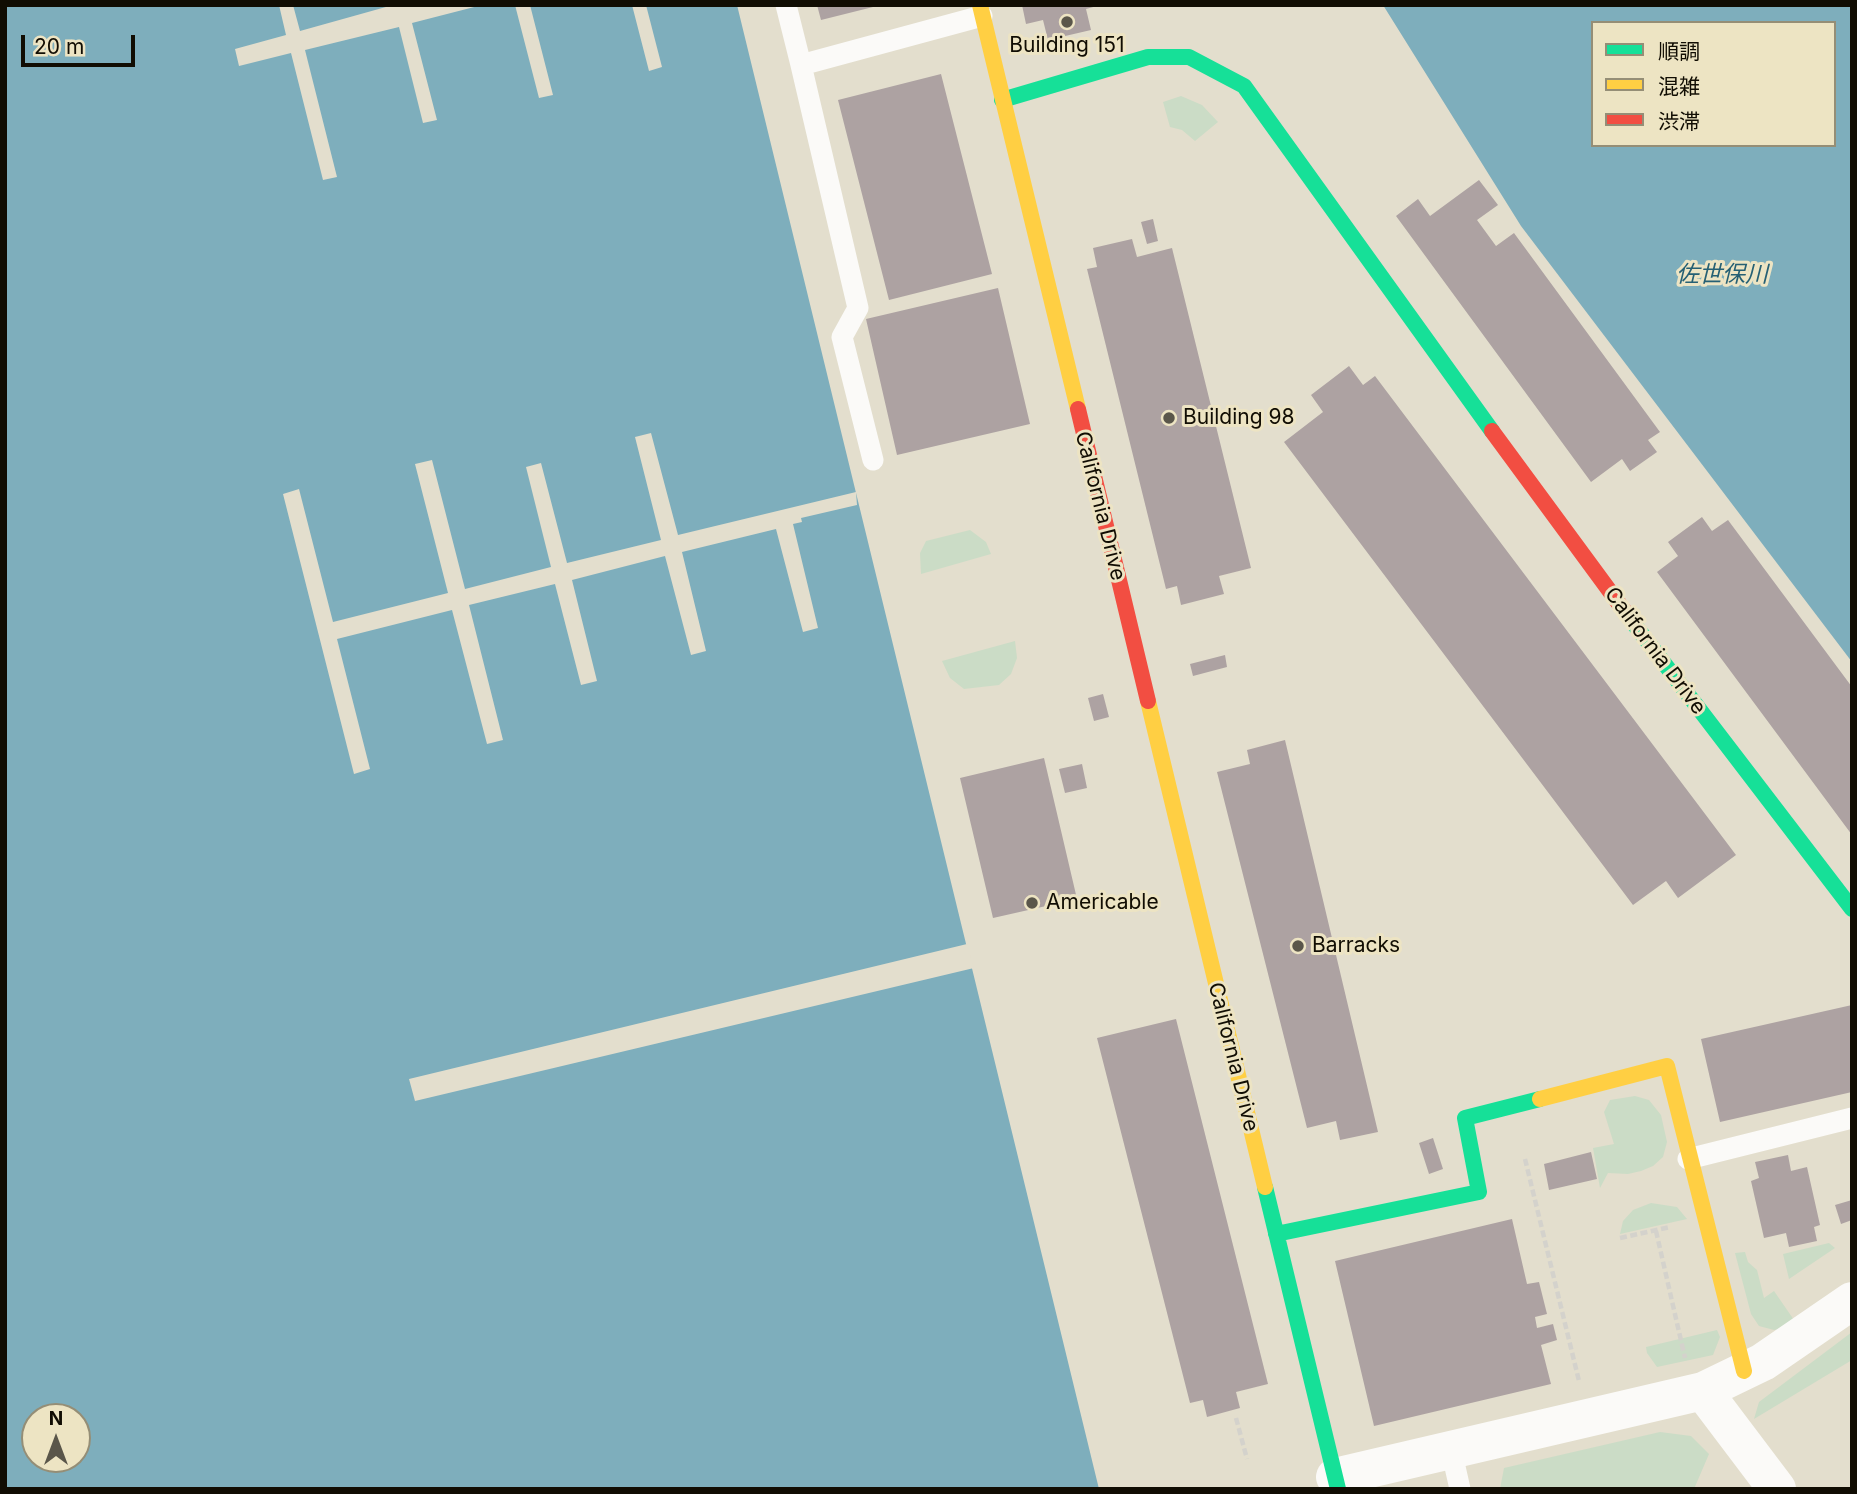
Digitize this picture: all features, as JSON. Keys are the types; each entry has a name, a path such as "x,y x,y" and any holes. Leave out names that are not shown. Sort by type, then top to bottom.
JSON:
{"street":[{"name":"California Drive","path":"981,11 1336,1483 1695,1378 1744,1371 1831,1318 1852,1301"},
{"name":"California Drive","path":"1002,100 1148,57 1189,57 1244,86 1565,534 1852,909"},
{"path":"1276,1234 1479,1192 1465,1118 1667,1066 1688,1159 1744,1371"},
{"path":"1695,1378 1777,1489"}],"lane":[{"path":"786,5 858,308 842,337 873,460"},
{"path":"802,65 981,11"},
{"path":"1688,1159 1852,1118"},
{"path":"1451,1450 1461,1489"}],"path":[{"path":"1525,1159 1581,1392"},
{"path":"1620,1238 1676,1226"},
{"path":"1656,1231 1695,1378"},
{"path":"1236,1418 1247,1459"}],"green space":[{"path":"1181,96 1202,105 1218,122 1195,141 1182,130 1170,127 1163,102"},
{"path":"970,530 986,542 991,554 921,574 920,553 926,541"},
{"path":"1015,641 1017,658 1011,674 999,685 964,689 950,678 942,661"},
{"path":"1635,1096 1649,1100 1661,1115 1667,1142 1663,1157 1653,1166 1641,1171 1628,1174 1608,1173 1600,1188 1593,1148 1614,1144 1604,1112 1610,1100"},
{"path":"1651,1203 1677,1207 1687,1219 1620,1234 1623,1221 1633,1210"},
{"path":"1829,1243 1835,1248 1789,1279 1783,1254"},
{"path":"1745,1252 1748,1262 1757,1270 1764,1298 1774,1291 1794,1320 1786,1328 1774,1330 1759,1326 1751,1314 1735,1253"},
{"path":"1717,1330 1720,1337 1713,1355 1657,1367 1647,1353 1646,1347"},
{"path":"1852,1332 1852,1360 1754,1419 1759,1402"},
{"path":"1660,1432 1691,1436 1709,1454 1694,1489 1500,1489 1504,1468"}],"water":[{"path":"5,5 737,5 1099,1489 5,1489"},
{"name":"佐世保川","path":"1383,5 1852,5 1852,662 1521,226"}],"pier":[{"path":"279,5 293,5 300,31 393,5 482,5 412,23 437,120 423,123 399,27 305,50 337,177 323,180 291,53 239,66 235,49 286,35"},
{"path":"515,5 530,5 553,95 539,98"},
{"path":"632,5 646,5 662,67 649,71"},
{"path":"651,433 678,535 856,492 857,505 801,518 802,522 793,524 818,628 803,632 776,529 682,552 706,651 691,655 665,556 572,580 597,681 581,685 555,584 469,605 503,740 487,744 452,610 337,639 370,769 354,774 283,494 299,489 333,622 448,593 415,464 432,460 465,589 551,567 526,467 541,463 567,563 661,540 635,437"},
{"path":"967,944 974,968 415,1101 409,1079"}],"building":[{"path":"817,5 877,5 877,6 821,20"},
{"name":"Building 151","path":"1022,5 1097,6 1086,9 1091,30 1048,40 1043,20 1026,24"},
{"path":"941,74 992,274 889,300 838,100"},
{"path":"1479,180 1498,205 1477,220 1496,246 1514,233 1660,432 1648,440 1657,452 1630,471 1622,459 1591,482 1396,216 1418,199 1430,216"},
{"path":"1153,219 1158,241 1147,244 1141,222"},
{"name":"Building 98","path":"1132,239 1137,257 1172,248 1251,568 1219,576 1224,594 1181,605 1177,586 1166,589 1087,269 1097,267 1093,248"},
{"path":"998,288 1030,424 897,455 866,319"},
{"path":"1349,366 1363,385 1375,376 1736,855 1678,898 1666,881 1633,905 1284,442 1323,412 1311,395"},
{"path":"1702,517 1712,531 1728,520 1852,687 1852,835 1657,572 1678,556 1668,542"},
{"path":"1225,655 1227,667 1193,676 1190,664"},
{"path":"1103,694 1109,717 1094,721 1088,698"},
{"name":"Barracks","path":"1285,740 1378,1132 1340,1140 1336,1121 1307,1128 1217,772 1250,764 1247,750"},
{"path":"1044,758 1077,899 993,918 960,778"},
{"path":"1082,764 1087,788 1065,793 1059,769"},
{"path":"1852,1005 1852,1092 1720,1122 1701,1039"},
{"path":"1176,1019 1268,1384 1236,1392 1240,1408 1207,1417 1203,1400 1190,1403 1097,1038"},
{"path":"1433,1138 1443,1169 1429,1174 1419,1143"},
{"path":"1591,1152 1597,1179 1549,1190 1544,1164"},
{"path":"1788,1155 1791,1171 1807,1167 1820,1225 1814,1227 1817,1241 1789,1247 1786,1233 1764,1238 1751,1181 1759,1178 1755,1162"},
{"path":"1852,1200 1852,1220 1841,1224 1835,1205"},
{"path":"1512,1219 1527,1284 1539,1282 1547,1314 1535,1317 1537,1328 1553,1324 1557,1340 1541,1345 1551,1384 1374,1426 1335,1261"}],"traffic: fast":[{"path":"1002,100 1148,57 1189,57 1244,86 1492,431"},
{"path":"1631,620 1852,909"},
{"path":"1276,1234 1479,1192 1465,1118 1540,1099"},
{"path":"1265,1187 1338,1489"}],"traffic: slow":[{"path":"980,5 1078,409"},
{"path":"1148,701 1265,1187"},
{"path":"1540,1099 1667,1066 1744,1371"}],"traffic: jam":[{"path":"1078,409 1148,701"},
{"path":"1492,431 1631,620"}],"place":[{"name":"Building 151","path":"1067,22"},
{"name":"Building 98","path":"1169,418"},
{"name":"Americable","path":"1032,903"},
{"name":"Barracks","path":"1298,946"}]}
